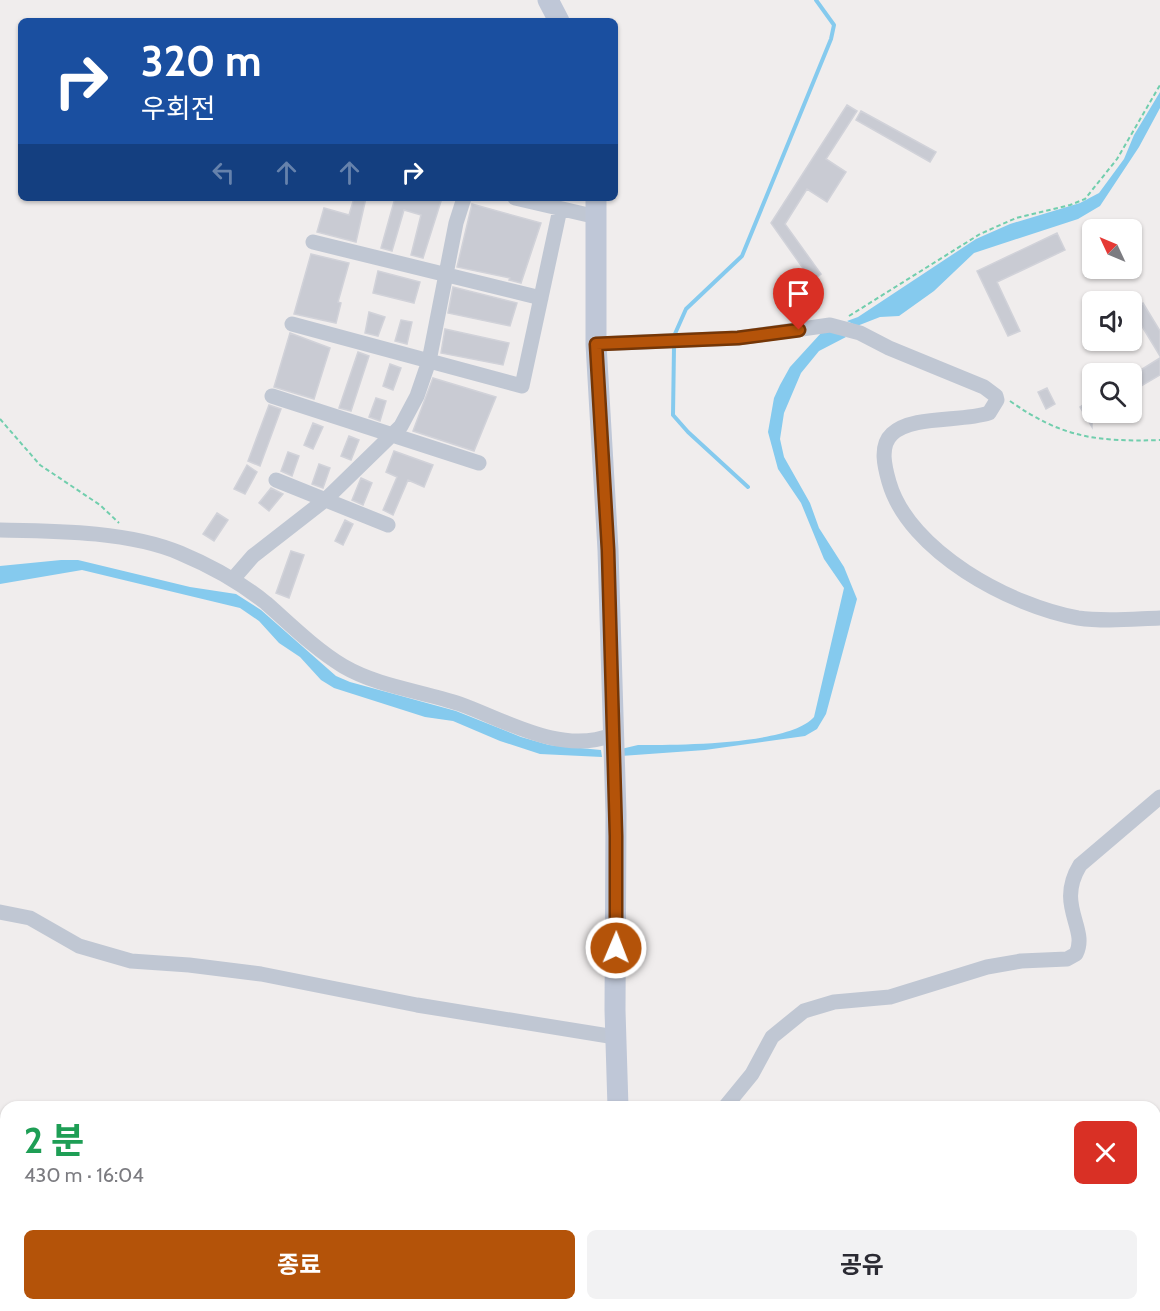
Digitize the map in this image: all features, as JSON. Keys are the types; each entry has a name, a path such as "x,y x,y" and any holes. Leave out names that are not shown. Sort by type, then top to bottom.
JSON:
{"street":[{"path":"233,579 253,556 325,500 401,426 417,396 429,361 456,224 463,201"},
{"path":"528,201 560,208 597,208 596,344 608,550 616,836 615,1037 618,1101"},
{"path":"292,324 522,386 560,208"},
{"path":"313,242 541,298"},
{"path":"596,344 738,338 830,325 860,333 889,348 984,387 996,396 996,404 989,413 908,426 889,436 885,447 886,469 892,492 904,514 923,537 965,571 1027,602 1058,613 1090,619 1160,618"},
{"path":"272,396 479,463"},
{"path":"276,480 388,525"},
{"path":"0,530 132,539 178,552 233,579 321,651 361,675 461,704 508,724 549,737 598,740 612,746"},
{"path":"730,1101 752,1074 772,1037 804,1011 834,1002 890,996 987,967 1021,961 1067,959 1076,954 1079,940 1069,897 1073,876 1080,865 1160,797"},
{"path":"0,912 30,918 79,946 131,961 261,974 417,1005 615,1037"}],"path":[{"path":"830,325 874,301 980,234 1016,218 1070,205 1085,199 1117,159 1160,84"},
{"path":"996,396 1003,397 1045,424 1086,438 1118,441 1160,440"},
{"path":"0,419 40,465 100,505 132,539"}],"water":[{"path":"1160,92 1160,108 1139,147 1100,206 1078,219 974,253 934,291 899,316 880,317 857,326 847,321 858,317 976,239 1010,224 1080,203 1099,193 1124,159 1134,135"},
{"path":"836,330 846,337 819,351 801,373 784,413 780,439 784,457 810,503 819,528 844,567 857,599 826,714 817,729 805,736 705,750 621,756 621,749 638,745 704,744 758,738 801,726 814,717 844,588 824,559 801,503 778,469 768,432 774,398 790,367 822,332"},
{"path":"78,560 190,587 236,594 261,610 336,676 350,682 456,711 521,737 549,745 601,750 602,757 540,754 500,741 453,721 425,717 334,688 321,680 300,657 279,643 259,621 240,608 82,570 0,584 0,566"}],"building":[{"path":"847,105 857,111 826,159 846,172 827,202 807,189 785,224 821,274 812,281 771,223"},
{"path":"861,111 936,152 930,162 856,120"},
{"path":"353,201 365,201 356,242 317,232 324,208 349,215"},
{"path":"394,201 441,201 423,258 411,255 421,215 404,210 392,251 381,248"},
{"path":"472,204 541,223 521,283 509,280 510,278 457,267"},
{"path":"1057,233 1065,250 997,282 1020,331 1008,336 977,271"},
{"path":"311,254 349,263 338,302 341,303 336,323 294,314"},
{"path":"378,271 420,282 414,303 373,293"},
{"path":"453,287 517,303 510,326 448,313"},
{"path":"1142,304 1160,331 1160,356 1142,326"},
{"path":"369,312 385,317 378,336 365,333"},
{"path":"401,320 412,322 407,344 395,341"},
{"path":"445,329 509,343 503,365 441,353"},
{"path":"290,333 330,348 314,399 274,387"},
{"path":"358,352 369,356 351,411 339,408"},
{"path":"1160,358 1160,375 1142,386 1142,369"},
{"path":"390,364 401,368 393,390 383,386"},
{"path":"433,378 496,397 474,451 413,431"},
{"path":"1047,388 1055,404 1046,409 1038,392"},
{"path":"376,398 386,401 380,421 369,417"},
{"path":"269,405 281,409 260,466 248,461"},
{"path":"313,423 323,427 313,449 304,445"},
{"path":"349,436 359,440 351,460 341,456"},
{"path":"394,451 433,465 424,487 408,480 393,515 383,510 397,477 386,472"},
{"path":"288,452 299,456 292,476 281,471"},
{"path":"319,464 330,468 323,488 312,484"},
{"path":"247,465 257,472 245,494 234,489"},
{"path":"361,478 372,483 363,505 352,500"},
{"path":"271,488 283,494 269,511 259,503"},
{"path":"217,513 228,520 214,541 203,534"},
{"path":"345,520 353,524 343,545 335,541"},
{"path":"291,551 304,555 289,598 276,593"}],"waterway":[{"path":"674,336 686,309 742,256 831,39 834,25 816,0"},
{"path":"674,347 673,415 688,432 748,487"}],"route":[{"path":"616,948 616,814 612,759 608,550 596,344 672,343 799,330"}]}
